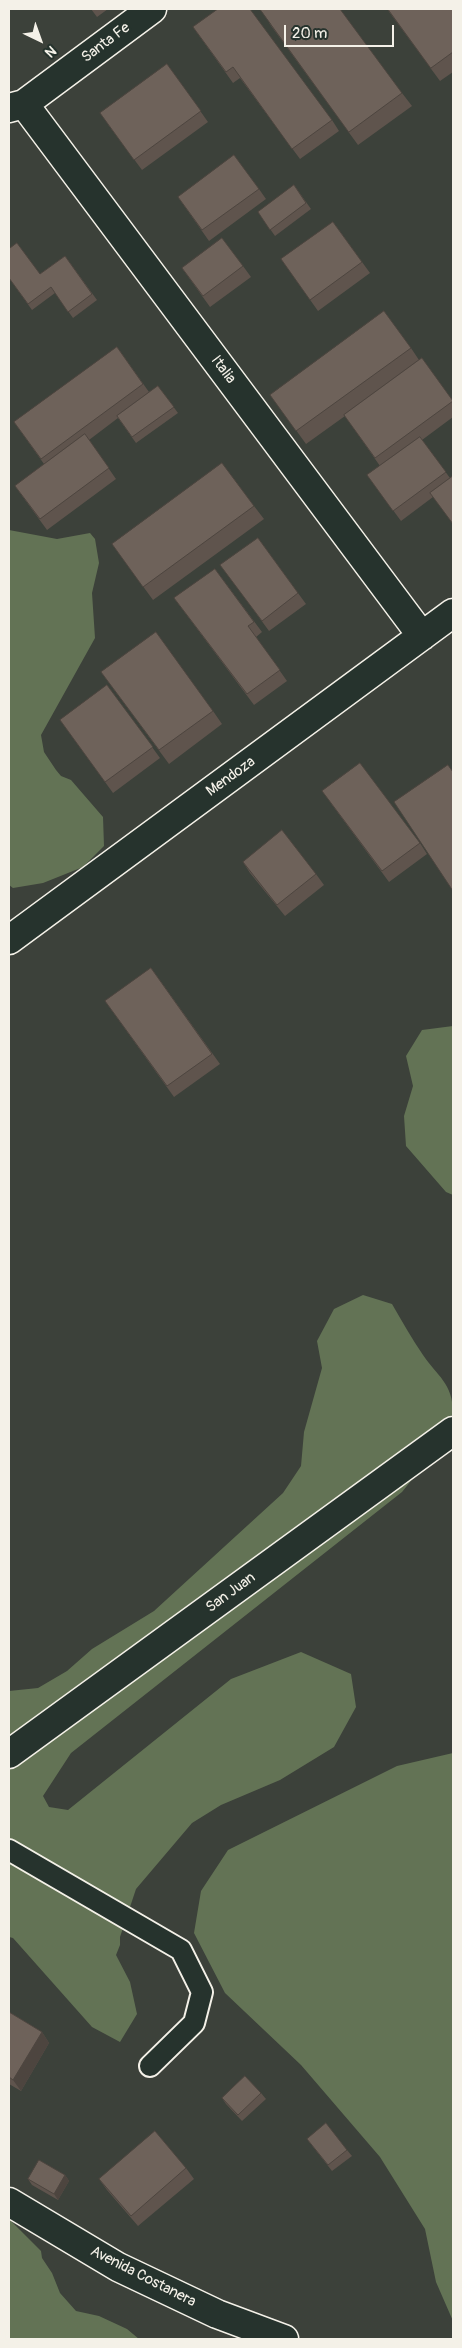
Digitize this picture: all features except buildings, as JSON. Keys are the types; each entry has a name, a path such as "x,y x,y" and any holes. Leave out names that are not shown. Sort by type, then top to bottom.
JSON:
{"street":[{"name":"Santa Fe","path":"16,106 152,9"},
{"name":"Italia","path":"16,106 422,636"},
{"name":"Mendoza","path":"9,940 453,613"},
{"name":"San Juan","path":"9,1754 453,1431"},
{"name":"Avenida Costanera","path":"9,2202 118,2267 217,2314 284,2339"}],"lane":[{"path":"9,1850 181,1950 202,1992 194,2023 150,2066"}],"green space":[{"path":"9,530 57,539 90,533 95,539 99,563 92,593 95,638 41,735 44,752 56,770 61,776 71,780 103,817 104,846 83,867 43,883 13,888 9,885"},
{"path":"453,1026 453,1195 446,1192 406,1146 404,1116 413,1086 406,1056 422,1030"},
{"path":"363,1295 392,1304 419,1349 443,1381 450,1394 453,1413 422,1467 402,1492 71,1753 43,1796 49,1807 68,1810 231,1679 301,1652 351,1674 356,1707 334,1747 280,1780 221,1805 192,1823 136,1889 116,1955 130,1982 137,2014 120,2042 92,2027 13,1938 9,1937 9,1691 38,1688 67,1671 92,1649 154,1611 283,1493 301,1466 304,1432 322,1368 317,1341 334,1309"},
{"path":"453,1753 453,2321 436,2282 425,2229 380,2157 301,2065 225,1993 194,1933 201,1891 228,1850 397,1766"},
{"path":"9,2219 41,2251 42,2258 52,2273 60,2293 76,2311 99,2316 127,2329 139,2339 9,2339"}]}
